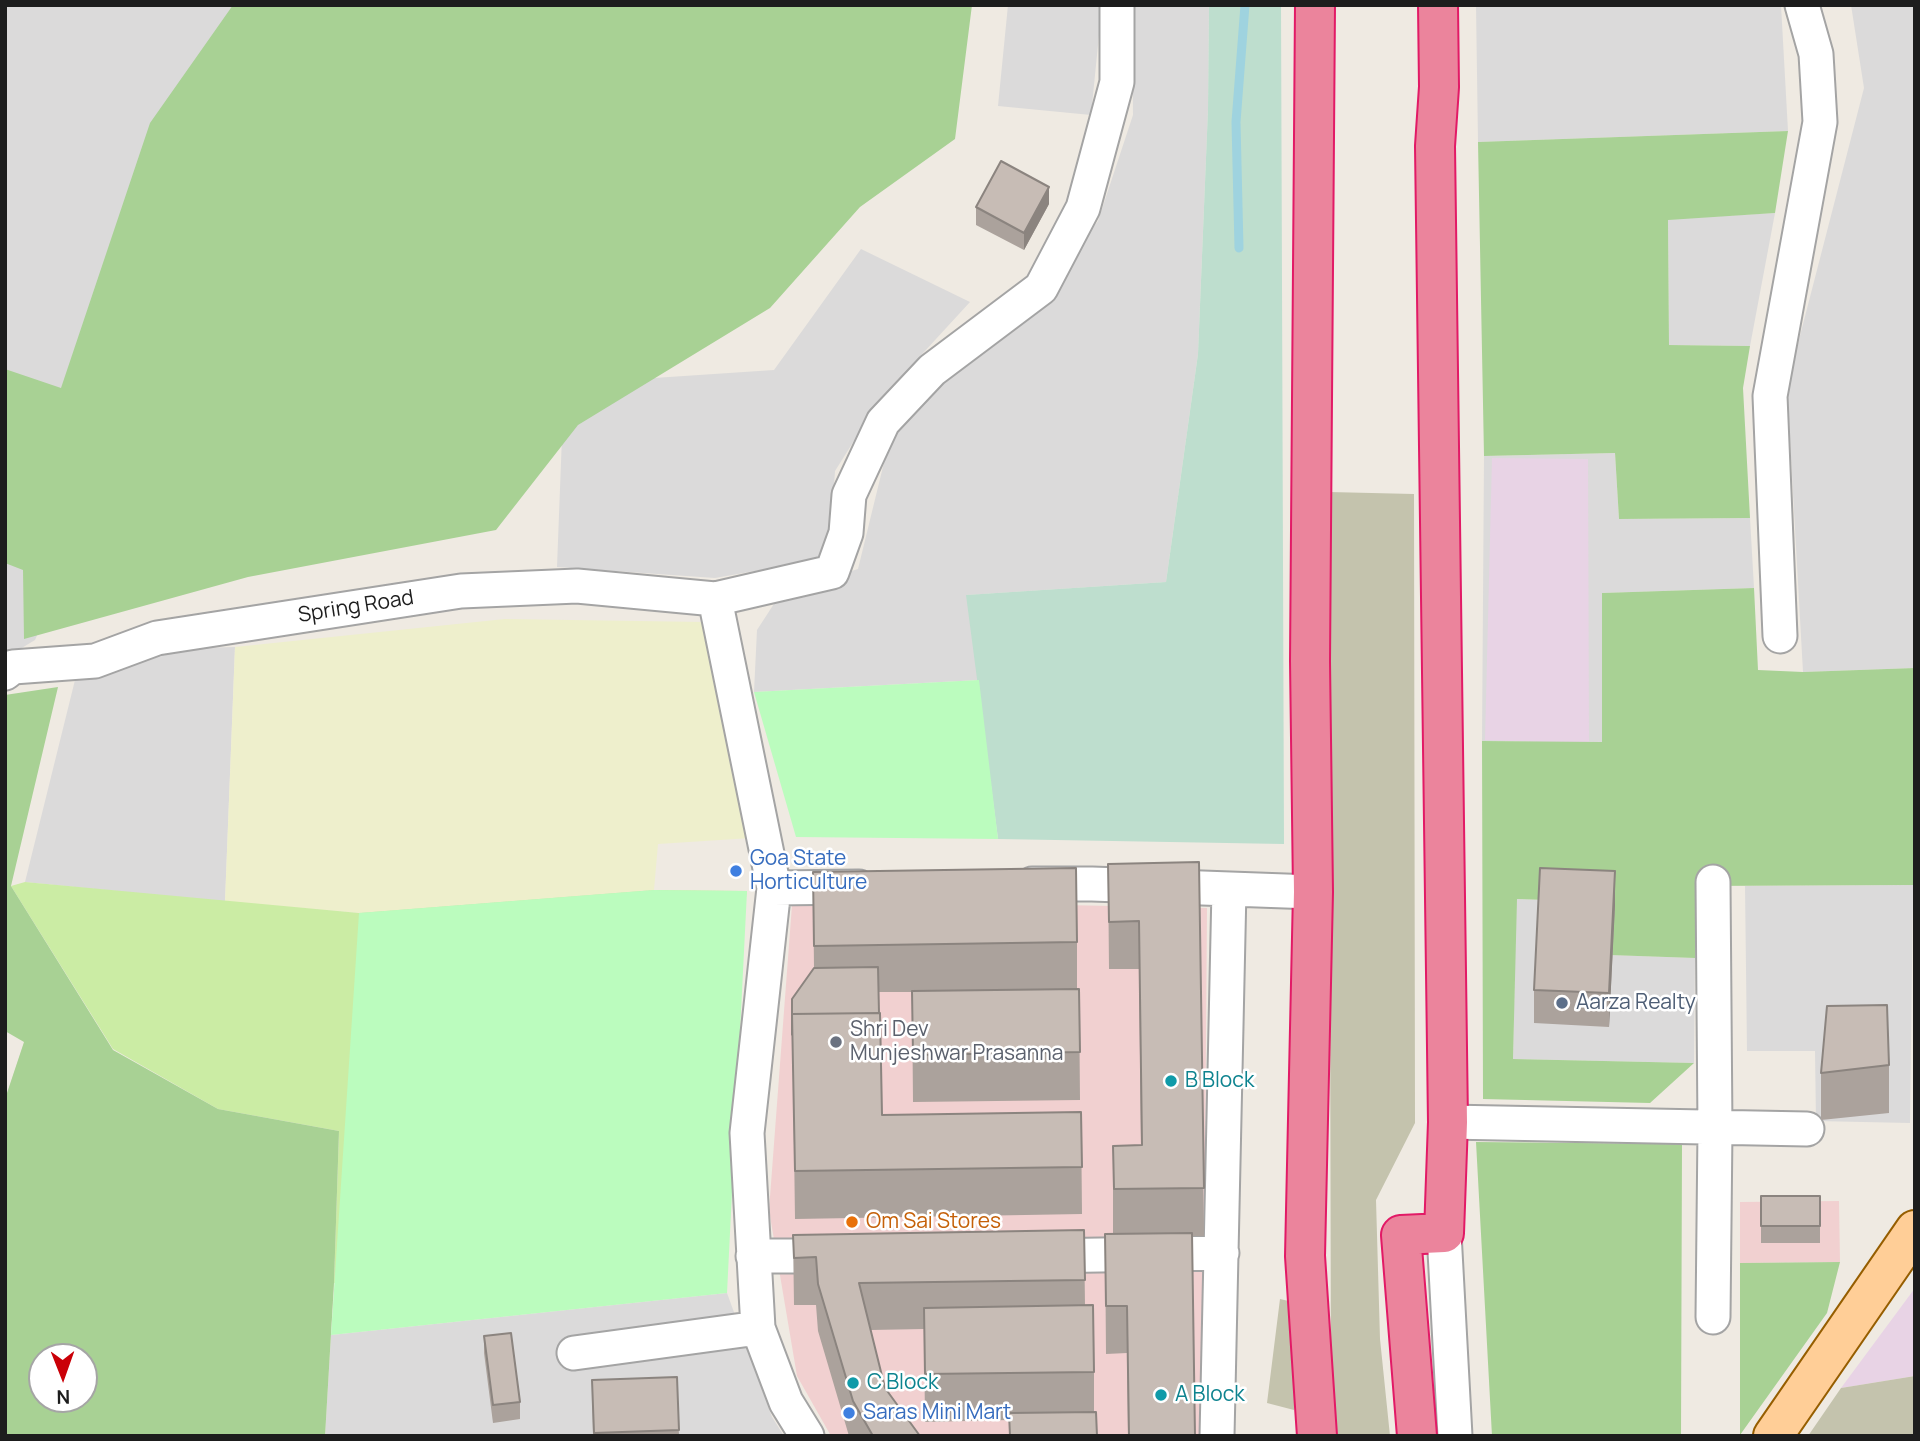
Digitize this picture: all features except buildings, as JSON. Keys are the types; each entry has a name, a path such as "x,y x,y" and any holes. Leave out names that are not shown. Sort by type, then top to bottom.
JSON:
{"highway":[{"path":"1315,5 1310,647 1313,892 1305,1256 1317,1436"},
{"path":"1417,1436 1401,1235 1444,1233 1448,1122 1435,146 1439,87 1438,5"}],"main road":[{"path":"1773,1436 1915,1230"}],"street":[{"name":"Spring Road","path":"5,673 13,667 94,662 157,638 461,591 577,586 715,599 832,572 846,533 849,495 884,422 932,370 1041,288 1083,208 1117,82 1117,5"},
{"path":"1780,636 1770,396 1820,121 1816,54 1802,5"},
{"path":"715,599 774,888 747,1133 758,1328 786,1402 807,1436"},
{"path":"1713,882 1713,1317"},
{"path":"1009,885 1091,884 1313,892"},
{"path":"774,888 885,887"},
{"path":"1217,1436 1229,889"},
{"path":"1448,1122 1807,1129"},
{"path":"1444,1233 1455,1436"},
{"path":"1003,1256 1222,1253"},
{"path":"753,1256 864,1256"},
{"path":"574,1353 758,1328"}],"shaded area":[{"path":"5,5 328,5 79,408 5,376"},
{"path":"1008,5 1102,5 1091,115 998,106"},
{"path":"1132,5 1209,5 1208,109 1198,354 1166,582 967,595 979,680 754,692 757,630 781,593 858,569 890,438 932,378 1032,308 1098,221 1133,115"},
{"path":"1209,5 1281,5 1284,844 998,839 966,595 1166,582 1198,354 1208,109"},
{"path":"1476,5 1781,5 1788,131 1478,142"},
{"path":"1851,5 1915,5 1915,668 1803,672 1787,386 1864,88"},
{"path":"1775,213 1750,346 1669,345 1668,219"},
{"path":"861,249 970,302 879,401 835,471 829,558 715,578 557,567 564,384 774,370"},
{"path":"1615,453 1619,519 1750,518 1754,588 1602,593 1602,742 1482,741 1484,456"},
{"path":"1492,458 1588,459 1589,744 1485,740"},
{"path":"1329,492 1414,494 1415,1123 1376,1200 1380,1339 1390,1436 1334,1436 1331,1396"},
{"path":"5,550 65,573 35,640 5,658"},
{"path":"505,619 704,622 751,838 658,844 654,890 359,913 225,902 235,647"},
{"path":"235,647 225,902 25,882 76,676 153,649"},
{"path":"1913,885 1910,1123 1816,1121 1815,1051 1747,1051 1745,886"},
{"path":"1516,899 1608,902 1610,955 1695,958 1694,1063 1513,1059"},
{"path":"792,905 1207,908 1203,1436 831,1436 797,1376 769,1210"},
{"path":"1839,1201 1840,1262 1740,1263 1740,1202"},
{"path":"1915,1288 1915,1376 1841,1388"},
{"path":"727,1293 772,1417 784,1436 325,1436 331,1335"},
{"path":"1280,1299 1297,1303 1294,1410 1267,1403"},
{"path":"1915,1376 1915,1436 1808,1436 1841,1388"}],"green space":[{"path":"233,5 972,5 955,139 860,207 770,308 578,425 496,530 248,577 24,639 23,570 5,563 5,369 61,388 150,123"},
{"path":"1788,131 1775,213 1668,220 1669,345 1750,346 1743,388 1750,518 1619,519 1615,453 1484,456 1478,142"},
{"path":"1754,588 1758,670 1803,672 1915,668 1915,885 1698,886 1695,958 1609,955 1607,902 1517,899 1513,1059 1694,1063 1650,1103 1483,1099 1482,741 1602,742 1602,593"},
{"path":"979,680 998,839 796,837 754,692"},
{"path":"58,687 11,886 113,1050 218,1109 339,1131 325,1436 5,1436 5,1099 24,1042 5,1031 5,695"},
{"path":"25,882 359,913 654,890 747,891 694,1234 334,1283 339,1131 218,1109 113,1049 11,886"},
{"path":"654,890 747,891 727,1293 331,1335 359,913"},
{"path":"1476,1142 1682,1144 1681,1436 1492,1436"},
{"path":"1840,1262 1827,1313 1740,1435 1740,1263"}],"waterway":[{"path":"1239,248 1236,122 1245,5"}],"place":[{"name":"Goa State Horticulture","path":"736,871"},
{"name":"Aarza Realty","path":"1562,1003"},
{"name":"Shri Dev Munjeshwar Prasanna","path":"836,1042"},
{"name":"B Block","path":"1171,1081"},
{"name":"Om Sai Stores","path":"852,1222"},
{"name":"C Block","path":"853,1383"},
{"name":"A Block","path":"1161,1395"},
{"name":"Saras Mini Mart","path":"849,1413"}]}
